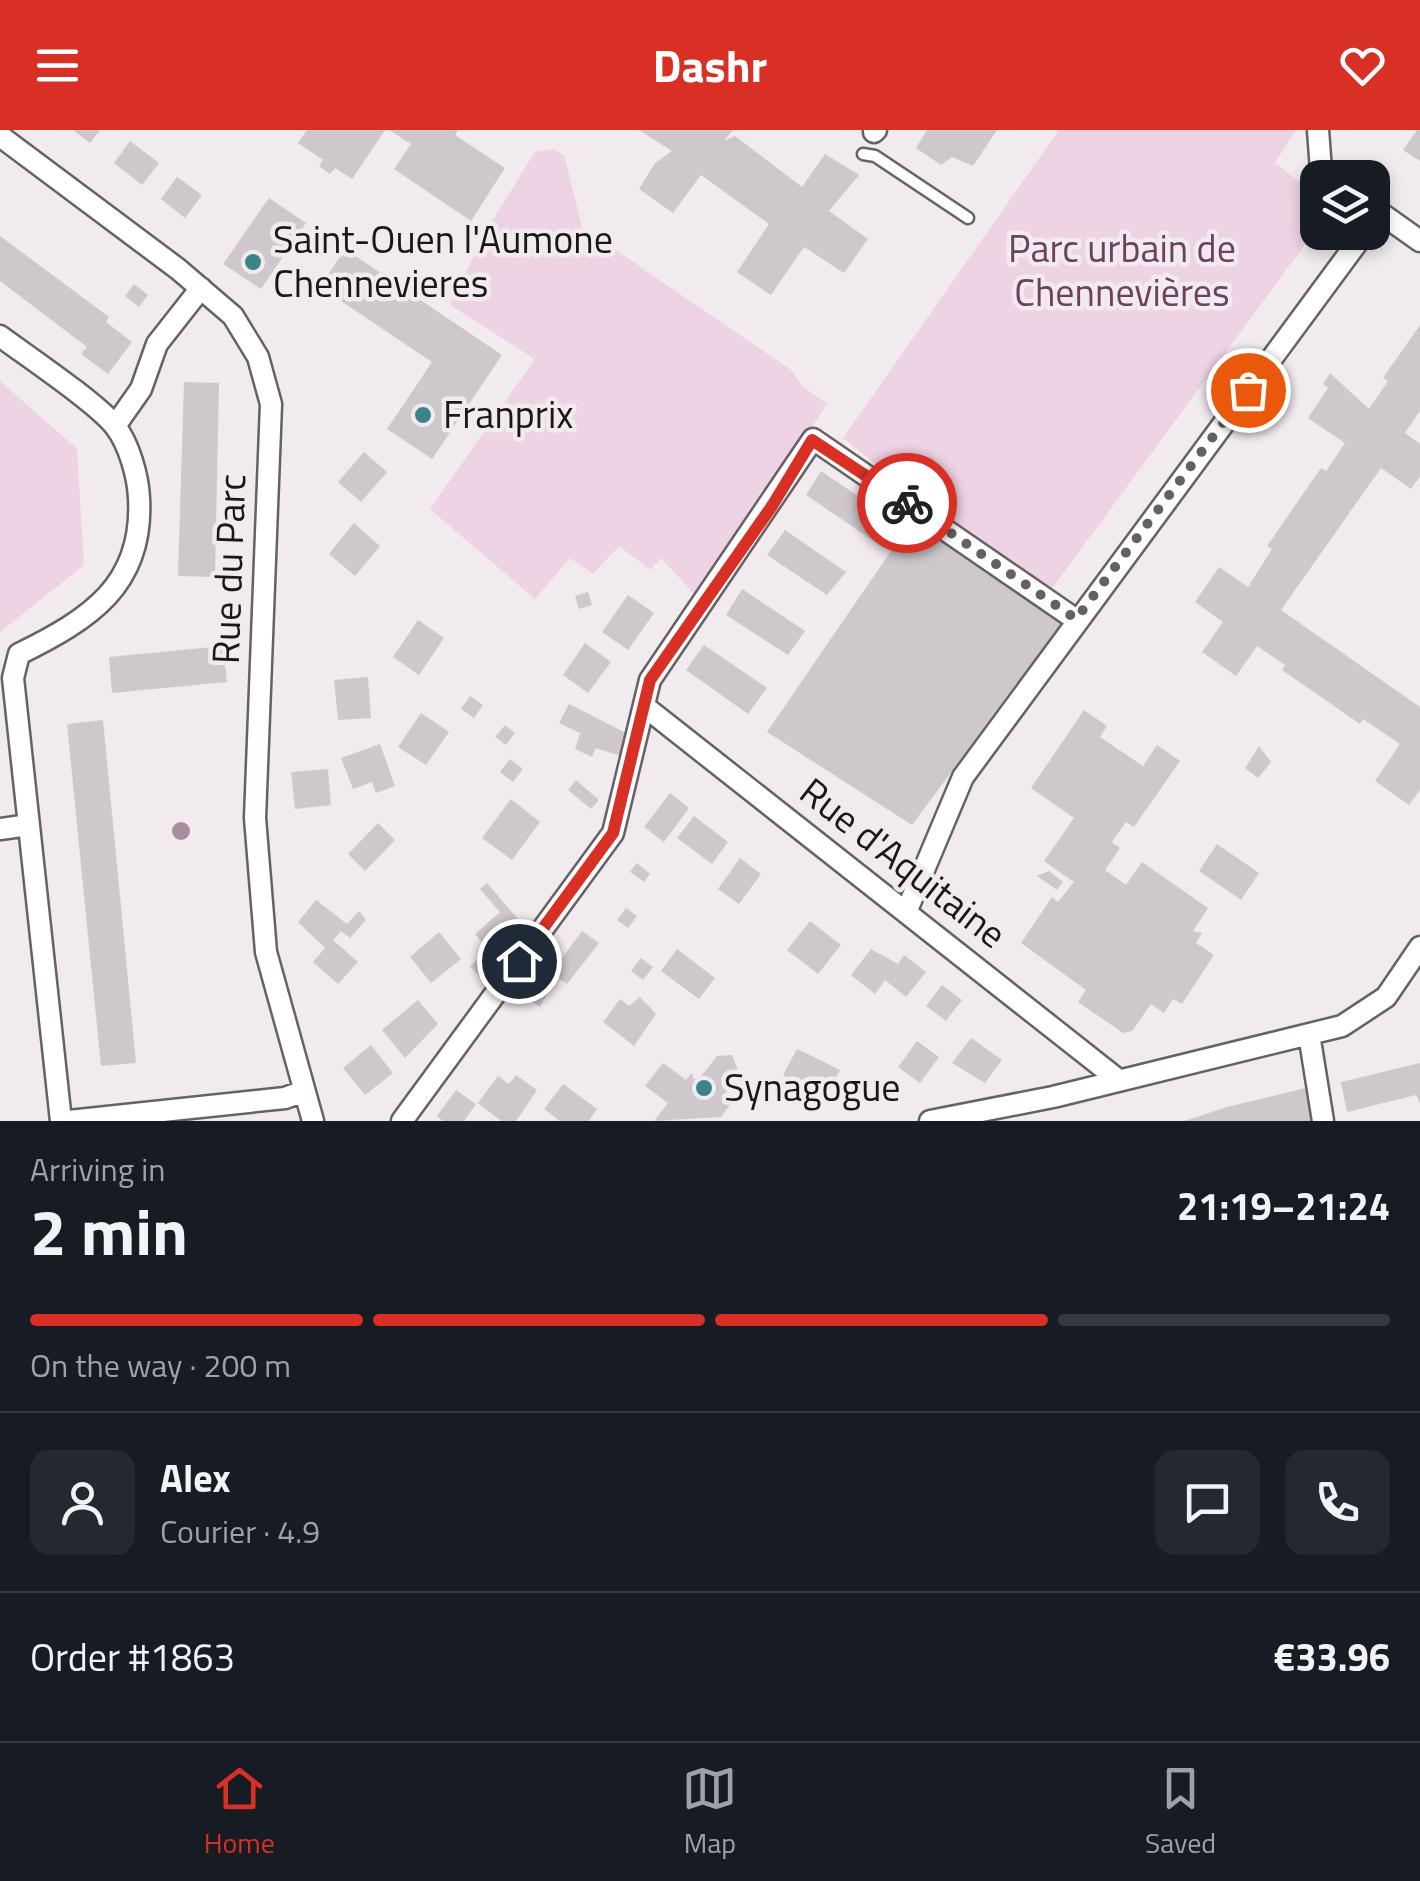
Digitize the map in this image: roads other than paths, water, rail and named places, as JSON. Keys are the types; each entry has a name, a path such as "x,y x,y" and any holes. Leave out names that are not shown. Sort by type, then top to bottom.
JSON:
{"street":[{"path":"1318,130 1320,160"},
{"name":"Rue du Parc","path":"3,134 234,316 258,358 270,404 255,818 266,952 314,1121"},
{"path":"1390,223 1420,241"},
{"path":"906,910 963,777 1352,250"},
{"path":"115,426 140,389 157,344 201,288"},
{"path":"0,336 115,426 138,479 141,532 124,578 92,612 19,654 13,678 60,1121"},
{"path":"402,1121 613,833 650,680 772,506 812,440 1076,619"},
{"name":"Rue d'Aquitaine","path":"644,706 1116,1078"},
{"path":"0,829 29,826"},
{"path":"930,1121 1053,1096 1168,1065 1342,1026 1386,998 1420,947"},
{"path":"1309,1034 1323,1121"},
{"path":"69,1121 285,1098 304,1091"}],"lane":[{"path":"863,154 875,156 968,218"}],"place":[{"name":"Saint-Ouen l'Aumone Chennevieres","path":"253,262"},
{"name":"Franprix","path":"423,415"},
{"name":"Synagogue","path":"704,1088"}],"park label":[{"name":"Parc urbain de Chennevières","path":"1122,270"}]}
